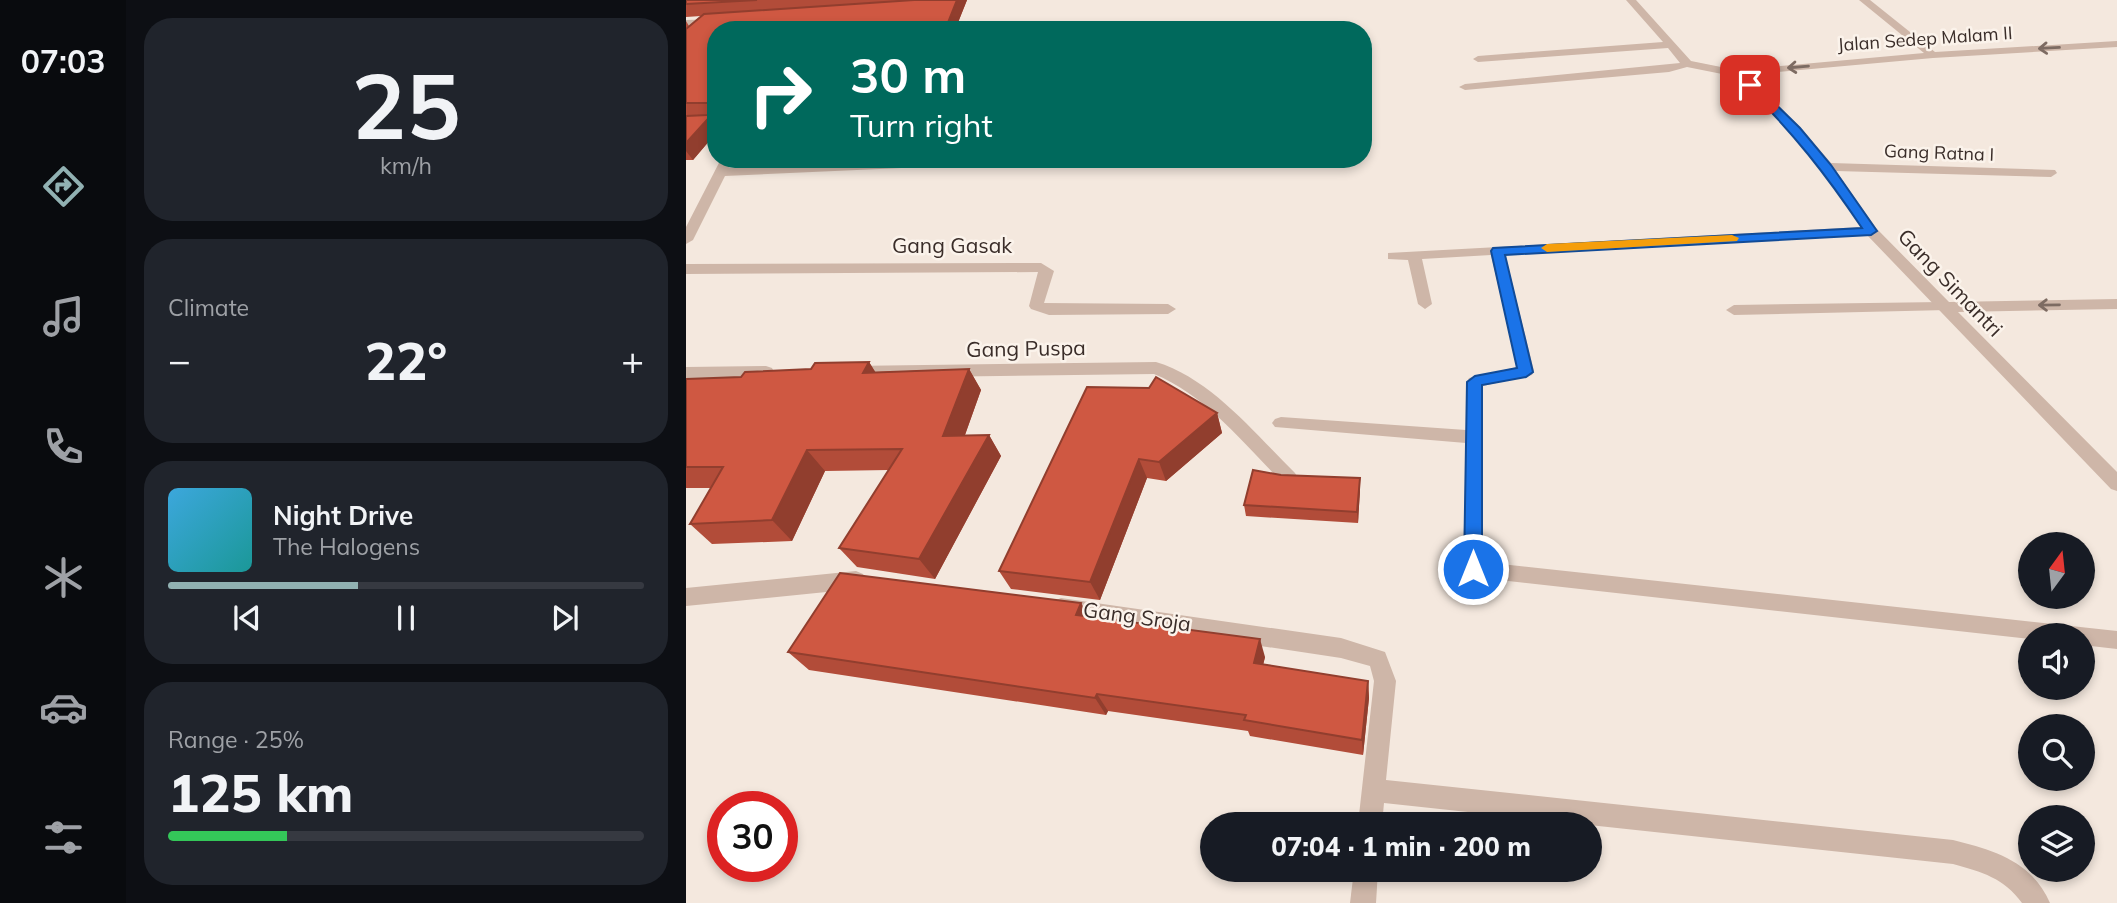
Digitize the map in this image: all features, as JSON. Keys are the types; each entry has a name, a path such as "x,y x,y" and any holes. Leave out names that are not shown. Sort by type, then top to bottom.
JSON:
{"street":[{"path":"1465,87 1669,69 1688,64 1630,0"},
{"path":"1864,0 1933,55"},
{"path":"721,21 735,20"},
{"path":"686,23 707,22"},
{"path":"693,35 707,22"},
{"name":"Jalan Sedep Malam II","path":"1688,64 1736,73 1933,55 2117,44"},
{"path":"1478,59 1671,45"},
{"name":"Gang Simantri","path":"1736,73 1796,130 1827,167 1871,231 2117,484"},
{"name":"Gang Ratna I","path":"1827,167 2050,173"},
{"path":"686,240 690,221 722,168"},
{"path":"720,172 811,168"},
{"path":"1393,256 1871,231"},
{"path":"1497,251 1526,372 1475,382 1473,569 2018,629"},
{"path":"1414,256 1425,304"},
{"name":"Gang Gasak","path":"686,269 1041,267 1048,271 1036,300 1036,306 1040,308 1168,309"},
{"path":"1734,310 2117,304"},
{"name":"Gang Puspa","path":"838,372 1156,368 1171,372 1193,388 1289,478"},
{"path":"686,373 783,372"},
{"path":"1281,423 1474,437"},
{"path":"686,597 851,580 878,582"},
{"name":"Gang Sroja","path":"1047,605 1341,648 1378,659 1385,681 1373,790"},
{"path":"2095,638 2117,640"},
{"path":"1371,812 1373,790 1953,852 1999,865 2022,880 2038,903"},
{"path":"1363,903 1365,882"}],"building":[{"path":"686,0 757,0 686,4"},
{"path":"914,0 957,0 949,21 707,21 707,103 686,103 686,29 704,14"},
{"path":"707,115 707,120 686,143 686,116"},
{"path":"869,362 863,373 969,369 943,436 989,435 919,559 839,548 902,449 807,450 772,520 690,524 723,467 686,467 686,379 741,377 745,372 811,369 815,363"},
{"path":"1156,377 1217,413 1159,462 1139,459 1090,582 999,571 1087,387 1149,388"},
{"path":"1253,470 1281,475 1360,478 1357,512 1244,505"},
{"path":"840,573 1081,603 1076,615 1260,639 1254,663 1368,681 1362,740 1244,720 1246,715 1097,694 1095,698 788,652"}],"slow traffic":[{"path":"1547,248 1732,238"}],"route":[{"path":"1473,569 1475,382 1526,372 1497,251 1871,231 1827,167 1796,130 1750,85"}]}
